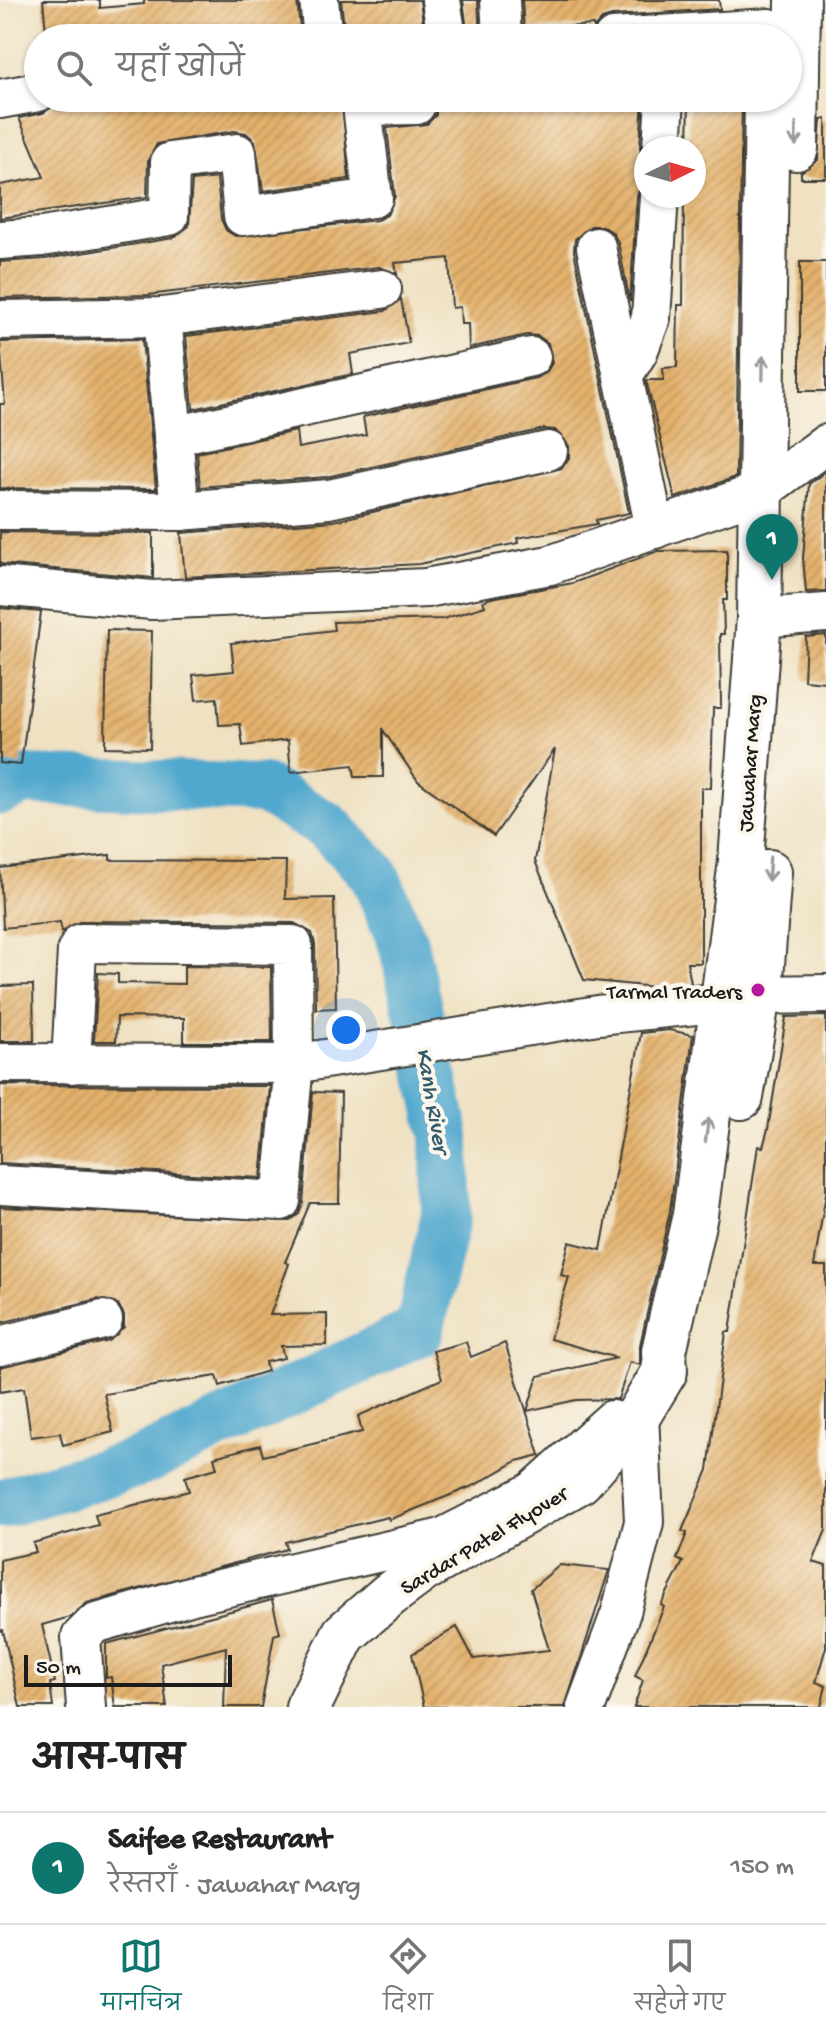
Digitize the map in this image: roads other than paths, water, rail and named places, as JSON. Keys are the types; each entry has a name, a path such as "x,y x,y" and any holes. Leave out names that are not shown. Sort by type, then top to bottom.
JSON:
{"main road":[{"name":"Jawahar Marg","path":"665,1361 683,1360 725,1195 742,998 741,861 790,616 805,462 768,112"},
{"path":"789,112 805,462"},
{"path":"639,1414 665,1361"},
{"name":"Sardar Patel Flyover","path":"308,1707 344,1634 424,1569 580,1481 639,1414"}],"street":[{"path":"319,0 322,24"},
{"path":"441,0 445,24"},
{"path":"500,0 501,24"},
{"path":"669,24 785,16"},
{"path":"0,99 24,95"},
{"path":"0,240 42,237 169,216 170,162 237,153 243,216 373,198 363,112"},
{"path":"663,136 664,112"},
{"path":"623,376 638,352 651,318 658,208"},
{"path":"596,247 655,529"},
{"path":"0,320 162,317 382,289"},
{"path":"162,317 180,511"},
{"path":"173,436 531,357"},
{"path":"0,510 180,511 329,499 548,451"},
{"path":"0,586 152,600 426,588 550,565 655,529 805,462"},
{"path":"0,1185 281,1201 294,1064 293,945 81,943 77,950 71,1064"},
{"path":"0,1063 294,1064 598,1015 742,998 826,994"},
{"path":"0,1346 103,1320"},
{"path":"86,1707 81,1637 94,1624 193,1595 442,1538 532,1492 631,1403 665,1361"},
{"path":"586,1707 621,1612 644,1522 639,1414"}],"waterway":[{"name":"Kanh River","path":"0,790 25,780 264,789 328,827 374,874 403,943 445,1136 446,1215 419,1331 140,1462 0,1504"}],"place":[{"name":"Saifee Restaurant","path":"772,580"},
{"name":"Tarmal Traders","path":"758,990"}]}
